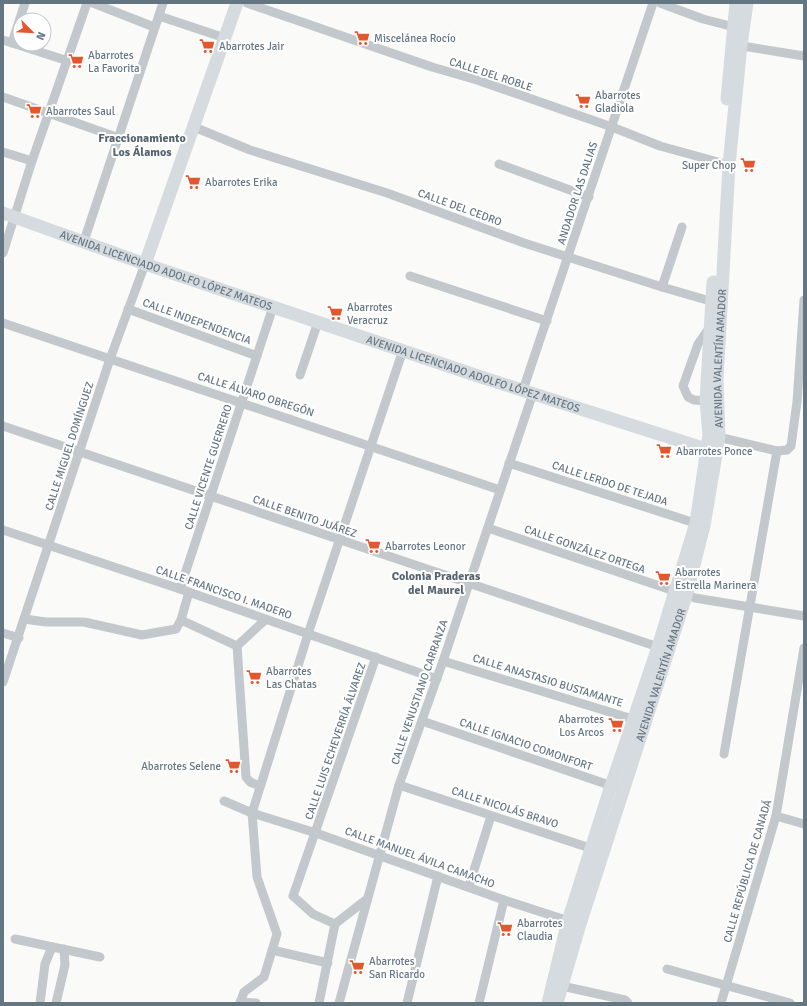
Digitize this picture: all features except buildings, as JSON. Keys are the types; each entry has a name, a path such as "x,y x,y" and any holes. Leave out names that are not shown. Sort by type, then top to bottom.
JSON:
{"main road":[{"path":"145,264 237,3"},
{"name":"AVENIDA VALENTÍN AMADOR","path":"548,1003 617,788 633,719 663,649 681,594 700,524 714,436 717,380 716,302 725,164 738,28 736,3"},
{"name":"AVENIDA VALENTÍN AMADOR","path":"738,28 747,3"},
{"name":"AVENIDA LICENCIADO ADOLFO LÓPEZ MATEOS","path":"9,215 145,264 273,307 528,392 712,451"},
{"name":"AVENIDA VALENTÍN AMADOR","path":"714,436 706,401 711,326 716,302"},
{"name":"AVENIDA VALENTÍN AMADOR","path":"617,788 646,723 663,649"},
{"name":"AVENIDA VALENTÍN AMADOR","path":"557,1003 562,986 574,923"}],"street":[{"path":"25,3 8,41 68,61"},
{"path":"3,253 9,215 50,114 87,3"},
{"path":"94,3 154,27"},
{"path":"84,241 119,138 154,27 164,3"},
{"name":"CALLE DEL ROBLE","path":"247,3 432,67 477,80 612,127 660,146 725,164"},
{"name":"ANDADOR LAS DALIAS","path":"528,392 547,321 653,3"},
{"path":"660,3 738,28"},
{"path":"159,16 225,38"},
{"path":"736,45 804,56"},
{"path":"3,97 119,138"},
{"name":"CALLE DEL CEDRO","path":"194,128 257,152 387,193 524,243 662,287 716,302"},
{"path":"3,152 32,161"},
{"path":"500,164 589,197"},
{"path":"662,287 682,227"},
{"name":"CALLE MIGUEL DOMÍNGUEZ","path":"3,682 19,638 110,359 145,264"},
{"path":"410,276 547,321"},
{"path":"714,436 777,451 786,450 791,446 800,402 804,300"},
{"name":"CALLE VICENTE GUERRERO","path":"180,589 212,497 273,307"},
{"name":"CALLE INDEPENDENCIA","path":"128,310 257,356"},
{"path":"300,375 318,322"},
{"name":"CALLE ÁLVARO OBREGÓN","path":"3,323 242,402 500,490"},
{"path":"706,401 694,400 688,397 683,386 698,344 711,326"},
{"path":"256,1003 240,1003 244,992 264,977 277,934 257,877 252,813 308,634 403,350"},
{"name":"CALLE VENUSTIANO CARRANZA","path":"339,1003 399,785 437,679 488,528 509,463 528,392"},
{"name":"CALLE BENITO JUÁREZ","path":"3,426 663,649"},
{"path":"724,754 777,451"},
{"name":"CALLE LERDO DE TEJADA","path":"509,463 700,524"},
{"name":"CALLE GONZÁLEZ ORTEGA","path":"488,528 681,594 804,616"},
{"name":"CALLE FRANCISCO I. MADERO","path":"3,530 190,592 265,620 437,679"},
{"path":"24,619 46,622 84,622 142,636 176,630 181,620 190,592"},
{"path":"181,620 237,646"},
{"path":"237,646 265,620"},
{"path":"3,633 19,638"},
{"path":"237,646 246,777 250,782 260,786"},
{"name":"CALLE REPÚBLICA DE CANADÁ","path":"721,1003 776,816 804,648"},
{"name":"CALLE LUIS ECHEVERRÍA ÁLVAREZ","path":"335,924 313,914 293,896 376,657"},
{"name":"CALLE ANASTASIO BUSTAMANTE","path":"443,661 646,723"},
{"name":"CALLE IGNACIO COMONFORT","path":"422,721 617,788"},
{"name":"CALLE NICOLÁS BRAVO","path":"399,785 597,851"},
{"name":"CALLE MANUEL ÁVILA CAMACHO","path":"224,801 252,813 316,833 469,886 504,900 574,923"},
{"path":"469,886 491,816"},
{"path":"776,816 804,824"},
{"path":"407,1003 438,876"},
{"path":"319,1003 335,924 367,899"},
{"path":"479,1003 504,900"},
{"path":"15,939 100,957"},
{"path":"40,1003 45,964 52,947"},
{"path":"56,1003 65,965 64,950"},
{"path":"272,950 328,963"},
{"path":"666,969 790,1003"},
{"path":"562,986 625,1000 628,1003"}],"place":[{"name":"Miscelánea Rocío","path":"362,38"},
{"name":"Abarrotes Jair","path":"207,46"},
{"name":"Abarrotes La Favorita","path":"76,61"},
{"name":"Abarrotes Gladiola","path":"583,101"},
{"name":"Abarrotes Saul","path":"34,111"},
{"name":"Super Chop","path":"748,165"},
{"name":"Abarrotes Erika","path":"193,182"},
{"name":"Abarrotes Veracruz","path":"335,313"},
{"name":"Abarrotes Ponce","path":"664,451"},
{"name":"Abarrotes Leonor","path":"373,546"},
{"name":"Abarrotes Estrella Marinera","path":"663,578"},
{"name":"Abarrotes Las Chatas","path":"254,677"},
{"name":"Abarrotes Los Arcos","path":"616,725"},
{"name":"Abarrotes Selene","path":"233,766"},
{"name":"Abarrotes Claudia","path":"505,929"},
{"name":"Abarrotes San Ricardo","path":"357,967"}],"district":[{"name":"Fraccionamiento Los Álamos","path":"142,145"},
{"name":"Colonia Praderas del Maurel","path":"436,583"}]}
